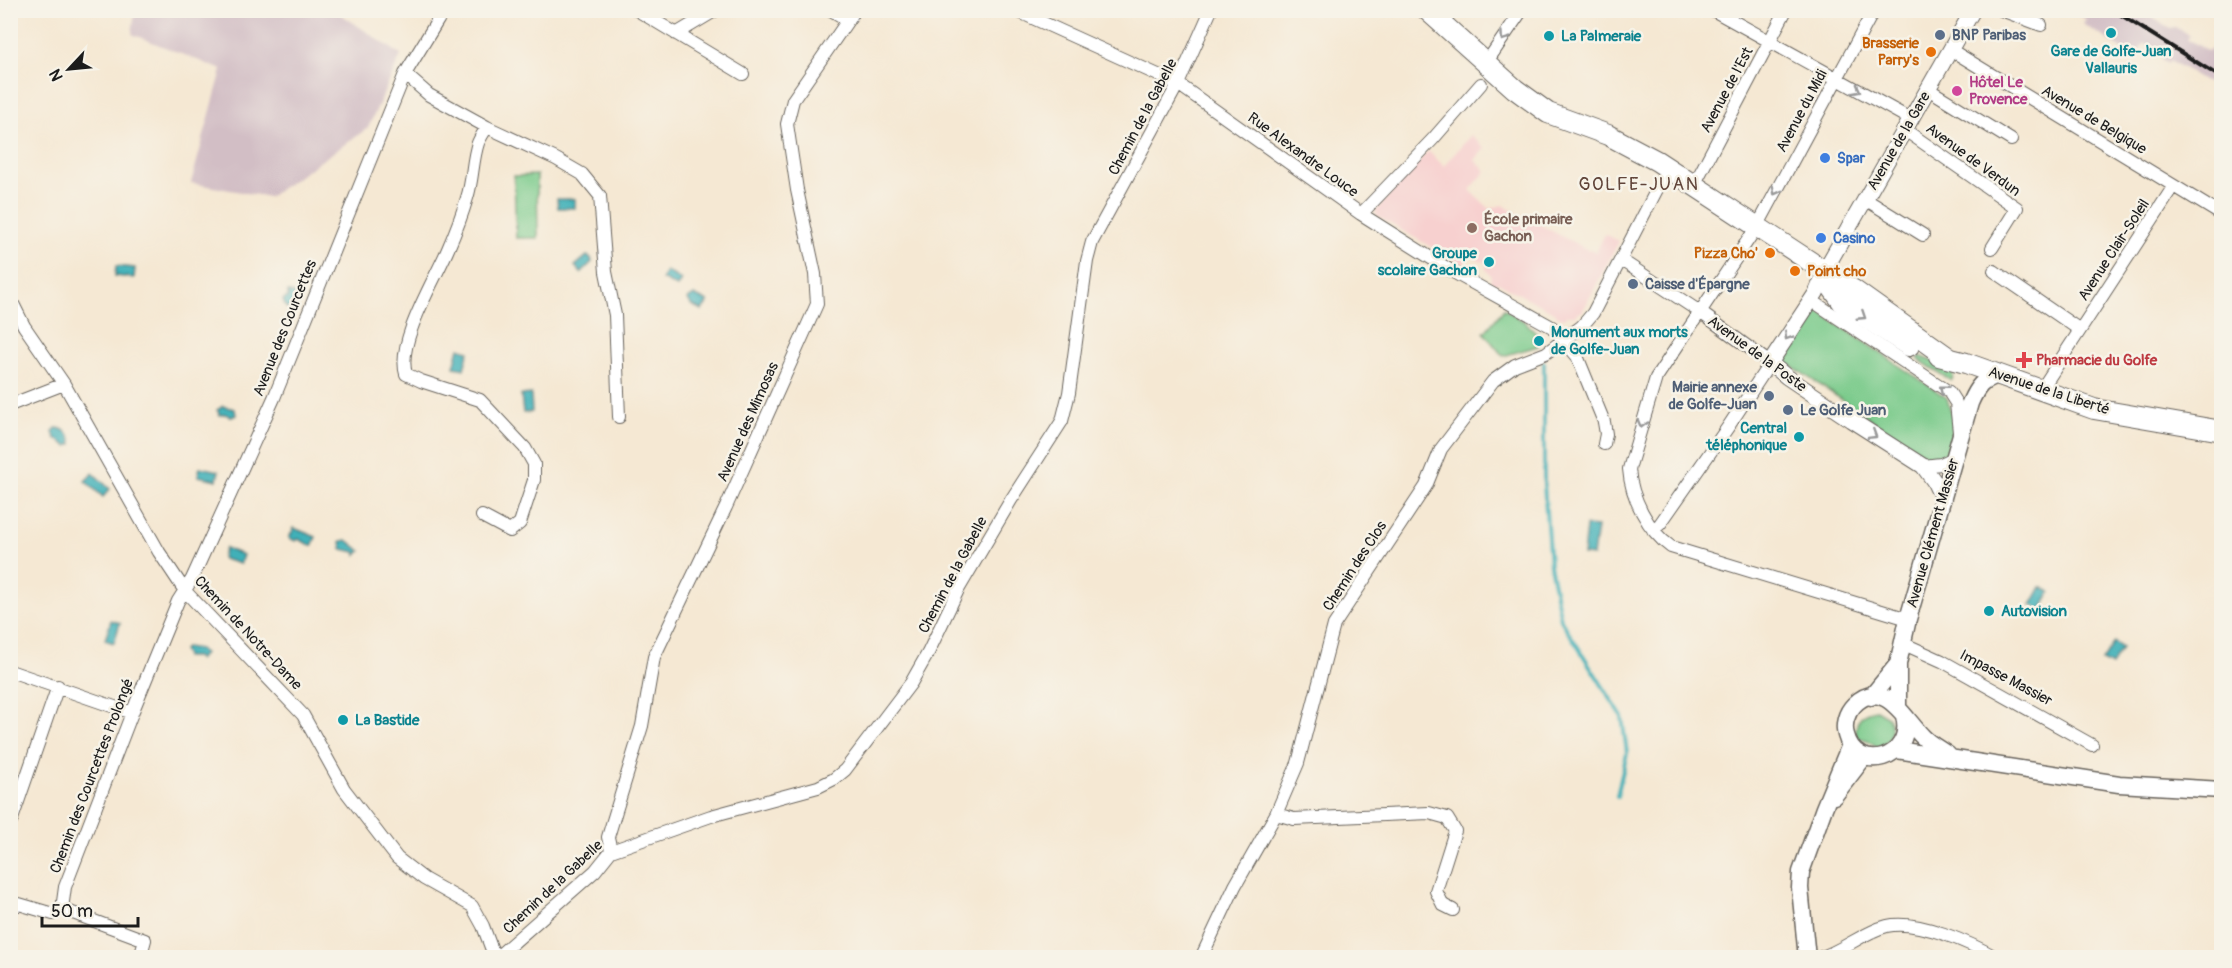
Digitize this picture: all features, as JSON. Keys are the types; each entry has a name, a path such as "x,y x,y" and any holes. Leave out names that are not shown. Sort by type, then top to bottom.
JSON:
{"main road":[{"name":"Avenue de la Liberté","path":"1427,10 1515,89 1548,113 1608,135 1668,168 1758,225 1826,272 1830,285 1843,303 1915,350 1958,361 2094,409 2222,431"},
{"name":"Avenue Clément Massier","path":"1958,361 1970,402"},
{"name":"Avenue Clément Massier","path":"1901,711 1898,664 1902,644 1970,402 1984,380 1998,375"},
{"name":"Avenue Clément Massier","path":"1871,697 1898,664"},
{"path":"1901,711 1906,734 1897,750 1882,758 1864,757 1850,745 1844,726 1848,713 1861,700 1881,697 1890,700 1901,711 1923,738 1952,757"},
{"path":"1807,957 1800,888 1802,872 1824,808 1850,745"},
{"path":"1897,750 2119,784 2222,790"},
{"path":"1824,808 1853,774 1864,757"}],"street":[{"name":"Avenue des Courcettes","path":"185,591 273,398 405,74 444,10"},
{"path":"637,10 743,74"},
{"path":"676,34 716,10"},
{"path":"831,10 851,16"},
{"name":"Rue Alexandre Louce","path":"1015,10 1178,84 1361,214 1453,272 1551,327 1577,356 1604,422 1606,434 1604,444"},
{"name":"Chemin de la Gabelle","path":"496,957 509,948 595,870 611,851 711,816 818,787 834,779 845,770 911,683 958,590 1011,500 1062,421 1069,393 1087,261 1092,242 1178,84 1211,10"},
{"path":"1486,63 1522,10"},
{"name":"Avenue de Verdun","path":"1713,10 1837,79 1909,125 2017,208 1992,248"},
{"name":"Avenue de l'Est","path":"1694,184 1786,10"},
{"name":"Avenue du Midi","path":"1653,530 1630,483 1629,469 1656,378 1758,225 1874,10"},
{"name":"Avenue de la Gare","path":"1770,363 1811,300 1830,261 1973,10"},
{"path":"2001,10 2041,25 2016,10"},
{"name":"Avenue des Mimosas","path":"611,851 608,837 642,726 654,657 726,507 817,304 815,274 796,190 787,124 793,100 851,16"},
{"name":"Avenue de Belgique","path":"1951,50 2222,215"},
{"path":"405,74 429,95 487,127 556,159 582,174 600,196 606,272 615,315 619,417"},
{"path":"1361,214 1433,139 1481,84"},
{"path":"1928,89 2011,140"},
{"path":"482,516 510,531 520,523 534,480 534,464 525,448 480,400 421,381 406,374 403,365 414,325 433,279 448,251 468,195 478,143 487,127"},
{"name":"Chemin des Clos","path":"1201,957 1235,886 1275,814 1298,763 1334,625 1426,486 1441,449 1493,381 1515,365 1546,352 1564,340 1582,326 1593,313 1668,168"},
{"name":"Avenue Clair-Soleil","path":"2041,390 2174,186"},
{"path":"1865,199 1923,235"},
{"name":"Avenue de la Poste","path":"1621,260 1700,312 1786,377 1923,466 1934,481 1943,500"},
{"path":"1994,271 2080,330"},
{"name":"Chemin de Notre-Dame","path":"10,298 24,326 64,384 159,552 185,591 303,715 344,789 397,858 424,879 472,906 496,957"},
{"path":"1811,300 1949,392 1956,403 1958,449 1941,464 1923,466"},
{"path":"1770,363 1714,447 1660,524 1653,530 1660,540 1671,547 1908,619"},
{"path":"10,405 64,384"},
{"name":"Chemin des Courcettes Prolongé","path":"62,909 65,886 132,713 178,601 185,591"},
{"name":"Impasse Massier","path":"1902,644 1942,661 2092,745"},
{"path":"10,671 132,713"},
{"path":"11,822 58,686"},
{"path":"1275,814 1294,819 1429,813 1447,818 1455,831 1436,891 1443,905 1453,910"},
{"path":"10,907 20,904 53,914 62,909 145,940 140,957"},
{"path":"1819,957 1887,926 1905,925 1939,932 1997,957"}],"shaded area":[{"path":"135,11 336,11 401,55 368,128 269,197 191,183 222,70 132,34"},
{"path":"2075,11 2140,11 2170,28 2175,27 2189,35 2187,39 2208,51 2211,48 2216,57 2221,60 2221,88 2170,60 2168,64 2161,60 2163,55 2144,43 2135,57 2083,24 2086,19 2076,14"},
{"name":"École primaire Gachon","path":"1471,135 1485,148 1475,160 1486,171 1470,190 1490,209 1502,205 1596,252 1605,234 1619,241 1582,312 1579,311 1575,315 1567,315 1563,318 1557,316 1556,313 1498,283 1495,285 1490,282 1491,275 1486,270 1486,263 1471,256 1462,265 1377,216 1375,211 1428,151 1444,166"}],"green space":[{"path":"537,175 538,238 516,238 514,176"},
{"path":"1504,309 1525,322 1538,334 1538,346 1503,356 1484,333"},
{"path":"1815,309 1947,398 1954,423 1948,453 1943,459 1934,462 1783,360"},
{"path":"1920,356 1952,369 1951,381 1918,359"},
{"path":"1876,710 1888,717 1891,727 1886,743 1877,748 1868,740 1856,738 1859,719 1866,713"}],"water":[{"path":"557,199 575,199 575,208 558,208"},
{"path":"587,256 592,262 581,273 575,266"},
{"path":"116,266 135,268 134,278 115,276"},
{"path":"666,271 681,280 677,287 662,279"},
{"path":"288,292 295,294 299,300 289,310 283,300 288,297"},
{"path":"694,295 708,302 702,310 691,305 688,299"},
{"path":"459,348 469,351 464,369 454,367"},
{"path":"531,394 532,412 523,413 521,395"},
{"path":"223,406 235,409 236,415 232,417 225,414 220,415 217,410"},
{"path":"56,428 67,433 72,444 67,446 55,438 53,432"},
{"path":"200,467 219,471 217,480 198,476"},
{"path":"93,473 110,489 103,497 85,481"},
{"path":"1586,526 1597,527 1593,556 1583,555"},
{"path":"294,528 316,537 312,546 298,539 296,541 289,538"},
{"path":"347,540 361,551 357,555 355,552 342,549 341,541"},
{"path":"225,548 243,555 240,564 223,559"},
{"path":"2041,587 2051,592 2041,610 2031,605"},
{"path":"111,620 120,623 114,643 105,640"},
{"path":"2114,642 2122,648 2111,666 2102,661"},
{"path":"186,647 199,649 204,654 199,660 196,657 186,657 183,650"}],"waterway":[{"path":"1544,363 1544,484 1550,565 1561,620 1622,717 1627,753 1617,796"}],"railway":[{"path":"2113,10 2222,78"}],"place":[{"name":"Gare de Golfe-Juan Vallauris","path":"2111,33"},
{"name":"BNP Paribas","path":"1940,35"},
{"name":"La Palmeraie","path":"1549,36"},
{"name":"Brasserie Parry's","path":"1931,52"},
{"name":"Hôtel Le Provence","path":"1957,91"},
{"name":"Spar","path":"1825,158"},
{"name":"École primaire Gachon","path":"1472,228"},
{"name":"Casino","path":"1821,238"},
{"name":"Pizza Cho'","path":"1770,253"},
{"name":"Groupe scolaire Gachon","path":"1489,262"},
{"name":"Point cho","path":"1795,271"},
{"name":"Caisse d'Épargne","path":"1633,284"},
{"name":"Monument aux morts de Golfe-Juan","path":"1539,341"},
{"name":"Pharmacie du Golfe","path":"2024,360"},
{"name":"Mairie annexe de Golfe-Juan","path":"1769,396"},
{"name":"Le Golfe Juan","path":"1788,410"},
{"name":"Central téléphonique","path":"1799,437"},
{"name":"Autovision","path":"1989,611"},
{"name":"La Bastide","path":"343,720"}],"district":[{"name":"GOLFE-JUAN","path":"1639,184"}]}
